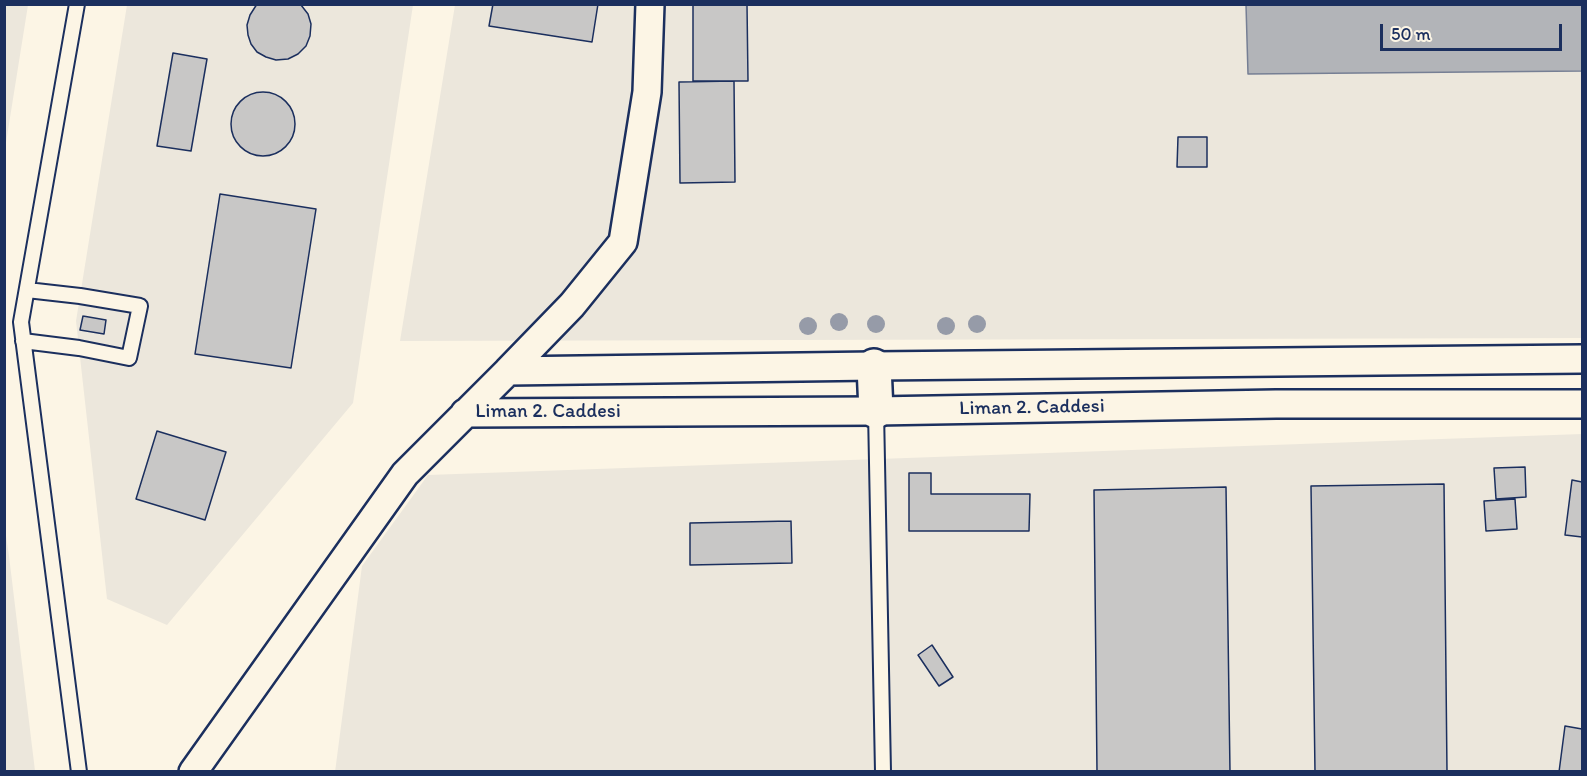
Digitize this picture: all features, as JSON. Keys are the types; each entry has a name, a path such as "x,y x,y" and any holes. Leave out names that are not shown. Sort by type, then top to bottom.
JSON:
{"street":[{"path":"508,371 572,305 622,242 647,92 650,4"},
{"name":"Liman 2. Caddesi","path":"465,413 508,371 1582,359"},
{"path":"874,366 876,411"},
{"name":"Liman 2. Caddesi","path":"465,413 876,411 1276,404 1582,404"},
{"path":"193,771 405,474 465,413"}],"lane":[{"path":"77,4 21,322 79,771"},
{"path":"24,341 79,348 129,358 140,306 27,290"},
{"path":"876,411 883,771"}],"shaded area":[{"path":"4,5 28,5 5,149"},
{"path":"127,5 413,5 353,403 167,625 107,599 76,321"},
{"path":"455,5 1246,5 1248,74 1582,71 1582,338 400,341"},
{"path":"1246,5 1582,5 1582,71 1248,74"},
{"path":"1582,434 1582,771 335,772 362,566 428,475"},
{"path":"5,529 9,556 35,771 5,771"}],"building":[{"path":"257,4 301,5 308,14 311,24 306,46 298,54 288,59 276,60 257,52 251,44 247,25"},
{"path":"493,4 598,4 592,42 489,26"},
{"path":"693,4 747,4 748,81 693,81"},
{"path":"173,53 207,59 191,151 157,146"},
{"path":"734,81 735,182 680,183 679,82"},
{"path":"263,92 286,101 295,124 286,147 263,156 240,147 231,124 240,101"},
{"path":"1178,137 1207,137 1207,167 1177,167"},
{"path":"220,194 316,209 291,368 195,354"},
{"path":"83,316 106,320 104,334 80,330"},
{"path":"157,431 226,452 205,520 136,499"},
{"path":"1525,467 1526,497 1496,499 1494,468"},
{"path":"909,473 931,473 931,494 1030,494 1029,531 909,531"},
{"path":"1572,480 1582,482 1582,537 1565,535"},
{"path":"1444,484 1447,772 1315,772 1311,486"},
{"path":"1226,487 1230,772 1097,772 1094,490"},
{"path":"1515,499 1517,529 1486,531 1484,501"},
{"path":"791,521 792,563 690,565 690,523"},
{"path":"932,645 953,677 939,686 918,655"},
{"path":"1565,726 1582,729 1582,772 1559,772"}]}
